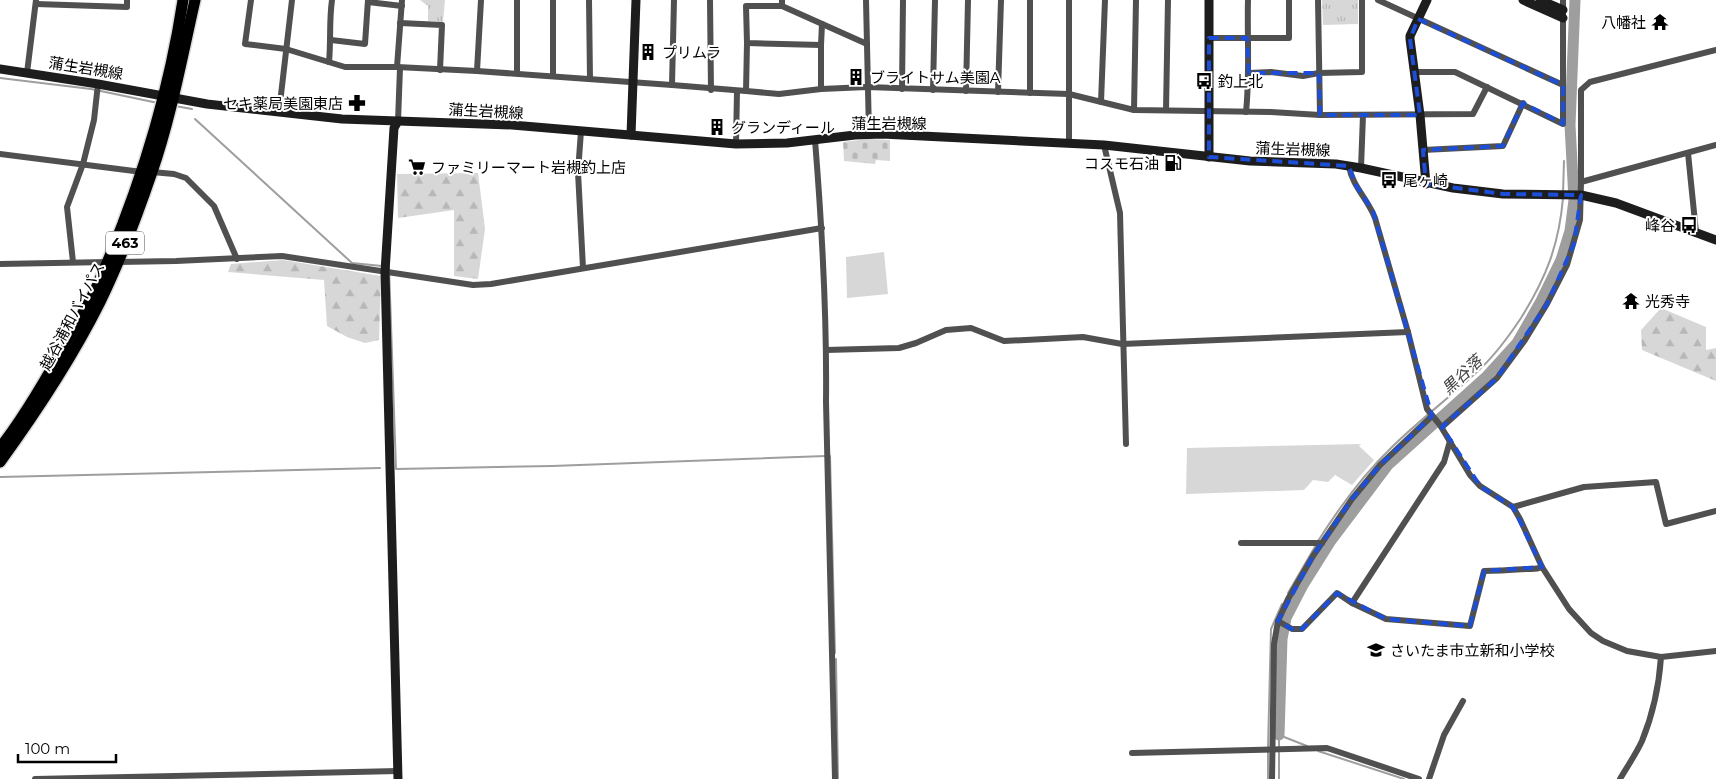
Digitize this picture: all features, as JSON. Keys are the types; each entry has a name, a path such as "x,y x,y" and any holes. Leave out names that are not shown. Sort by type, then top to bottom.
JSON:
{"highway":[{"name":"越谷浦和バイパス","path":"168,97 183,0"},
{"name":"越谷浦和バイパス","path":"0,462 68,360 100,302 112,262 147,172 151,144 168,97 195,0"},
{"name":"越谷浦和バイパス","path":"0,448 38,392 96,287 112,262"}],"main road":[{"path":"631,135 636,0"},
{"path":"1208,157 1209,0"},
{"path":"1426,184 1424,150 1410,36 1427,0"},
{"path":"1523,0 1563,14"},
{"path":"1540,0 1563,14"},
{"name":"蒲生岩槻線","path":"0,69 168,97 342,119 463,122 736,144 763,144 869,134 1104,145 1208,157 1349,166 1426,184 1453,188 1503,194 1576,195 1616,203 1716,240"},
{"path":"398,121 394,128 385,272 398,775"}],"street":[{"path":"27,73 36,2 90,3 127,7 127,0"},
{"path":"251,0 245,44 286,49 345,67 398,67 517,73 778,94 821,89 867,87 1069,94 1134,110 1320,115 1473,114 1487,87"},
{"path":"279,112 292,0"},
{"path":"329,62 331,40 329,28 332,0"},
{"path":"477,71 481,0"},
{"path":"517,0 517,73"},
{"path":"553,0 553,76"},
{"path":"589,0 590,79"},
{"path":"672,85 674,0"},
{"path":"710,0 711,90"},
{"path":"866,0 869,134"},
{"path":"902,89 903,0"},
{"path":"933,90 936,0"},
{"path":"966,91 968,0"},
{"path":"998,92 1001,0"},
{"path":"1030,0 1030,93"},
{"path":"1069,0 1069,144"},
{"path":"1101,102 1105,0"},
{"path":"1134,110 1136,0"},
{"path":"1166,110 1168,0"},
{"path":"1246,112 1249,73 1247,38 1248,0"},
{"path":"1209,38 1289,38 1289,0"},
{"path":"1318,0 1320,115"},
{"path":"1249,73 1271,72 1303,76 1319,73 1362,72 1362,0"},
{"path":"1378,0 1563,86"},
{"path":"1414,72 1455,72 1563,124 1563,0"},
{"path":"331,40 365,44 368,1 402,3 398,67 398,121"},
{"path":"746,91 746,3 782,3 822,24 867,44"},
{"path":"400,23 442,25 440,70"},
{"path":"821,89 822,24"},
{"path":"747,43 821,45"},
{"path":"1441,426 1497,378 1525,340 1547,304 1567,265 1580,220 1576,195 1581,182 1581,90 1590,82 1716,50"},
{"path":"73,262 68,207 83,164 94,120 98,84"},
{"path":"736,144 737,91"},
{"path":"1424,150 1503,146 1522,103"},
{"path":"1361,168 1363,115"},
{"path":"581,131 578,172 583,268"},
{"path":"815,140 822,228 826,350 835,779"},
{"path":"1104,145 1120,212 1126,444"},
{"path":"1581,182 1716,145"},
{"path":"0,154 174,174 186,178 214,206 237,259"},
{"path":"1688,154 1696,232"},
{"path":"1349,166 1350,175 1373,211 1408,332 1427,409 1441,426 1470,474 1480,486 1513,507 1542,567 1569,609 1591,633 1603,641 1627,651 1660,657 1716,651"},
{"path":"0,264 237,259 282,256 473,285 491,284 822,228"},
{"path":"826,350 899,348 946,330 971,328 1004,342 1083,337 1122,344 1408,332"},
{"path":"1272,779 1274,644 1278,621 1288,599 1322,543 1352,500 1380,464 1434,417"},
{"path":"1352,603 1444,462 1450,442"},
{"path":"1513,507 1584,486 1656,482 1666,524 1716,511"},
{"path":"1241,544 1322,543"},
{"path":"1278,621 1292,629 1302,629 1336,593 1386,619 1470,626 1484,571 1535,570 1542,567"},
{"path":"1620,779 1641,742 1651,714 1657,693 1660,657"},
{"path":"1428,779 1444,735 1463,701"},
{"path":"1132,753 1326,748 1419,779"},
{"path":"34,779 398,775"}],"highlighted area":[{"path":"1418,19 1563,85 1563,124 1523,103 1503,146 1423,150 1426,184 1503,194 1581,195 1574,244 1547,304 1497,378 1442,427 1480,486 1513,507 1542,567 1484,571 1470,626 1386,619 1337,593 1302,629 1292,629 1278,621 1313,556 1352,499 1380,465 1432,416 1373,211 1355,184 1349,166 1209,157 1209,38 1247,38 1249,73 1319,73 1320,115 1420,115 1410,39"}],"green space":[{"path":"420,0 445,0 443,22 428,21 428,6"},
{"path":"1322,0 1358,0 1358,24 1323,25"},
{"path":"868,139 890,140 890,161 876,160 875,164 844,161 843,142"},
{"path":"478,173 485,229 478,279 454,276 454,210 398,218 397,174"},
{"path":"884,252 888,294 847,298 846,257"},
{"path":"283,260 381,276 379,340 365,343 347,337 327,326 324,280 228,272 231,264"},
{"path":"1661,308 1706,327 1706,350 1716,348 1716,381 1642,350 1641,330"},
{"path":"1361,444 1359,446 1374,460 1352,485 1335,475 1328,482 1313,480 1304,490 1186,494 1187,448"}],"waterway":[{"name":"黒谷落","path":"1279,735 1282,639 1286,618 1303,585 1330,542 1388,465 1487,376 1517,343 1541,301 1561,260 1570,231 1574,200 1570,125 1575,0"},
{"path":"0,78 91,89 158,103"},
{"path":"175,106 192,109"},
{"path":"195,119 352,263 382,266"},
{"path":"1563,193 1564,161"},
{"path":"1318,541 1351,493 1380,459 1412,428 1481,368 1512,331 1538,289 1550,261 1555,246 1563,198"},
{"path":"389,267 396,469 552,466 826,456"},
{"path":"830,456 835,653"},
{"path":"0,477 380,468"},
{"path":"1288,593 1316,545"},
{"path":"1268,747 1271,629 1282,604"},
{"path":"836,659 838,779"},
{"path":"1279,779 1279,735 1307,746"},
{"path":"1268,751 1268,779"},
{"path":"1318,751 1404,779"}],"place":[{"name":"八幡社","path":"1660,22"},
{"name":"プリムラ","path":"648,52"},
{"name":"ブライトサム美園A","path":"856,77"},
{"name":"釣上北","path":"1204,81"},
{"name":"セキ薬局美園東店","path":"357,103"},
{"name":"グランディール","path":"717,127"},
{"name":"コスモ石油","path":"1173,163"},
{"name":"ファミリーマート岩槻釣上店","path":"417,167"},
{"name":"尾ヶ崎","path":"1389,180"},
{"name":"峰谷","path":"1689,225"},
{"name":"光秀寺","path":"1631,301"},
{"name":"さいたま市立新和小学校","path":"1376,650"}]}
